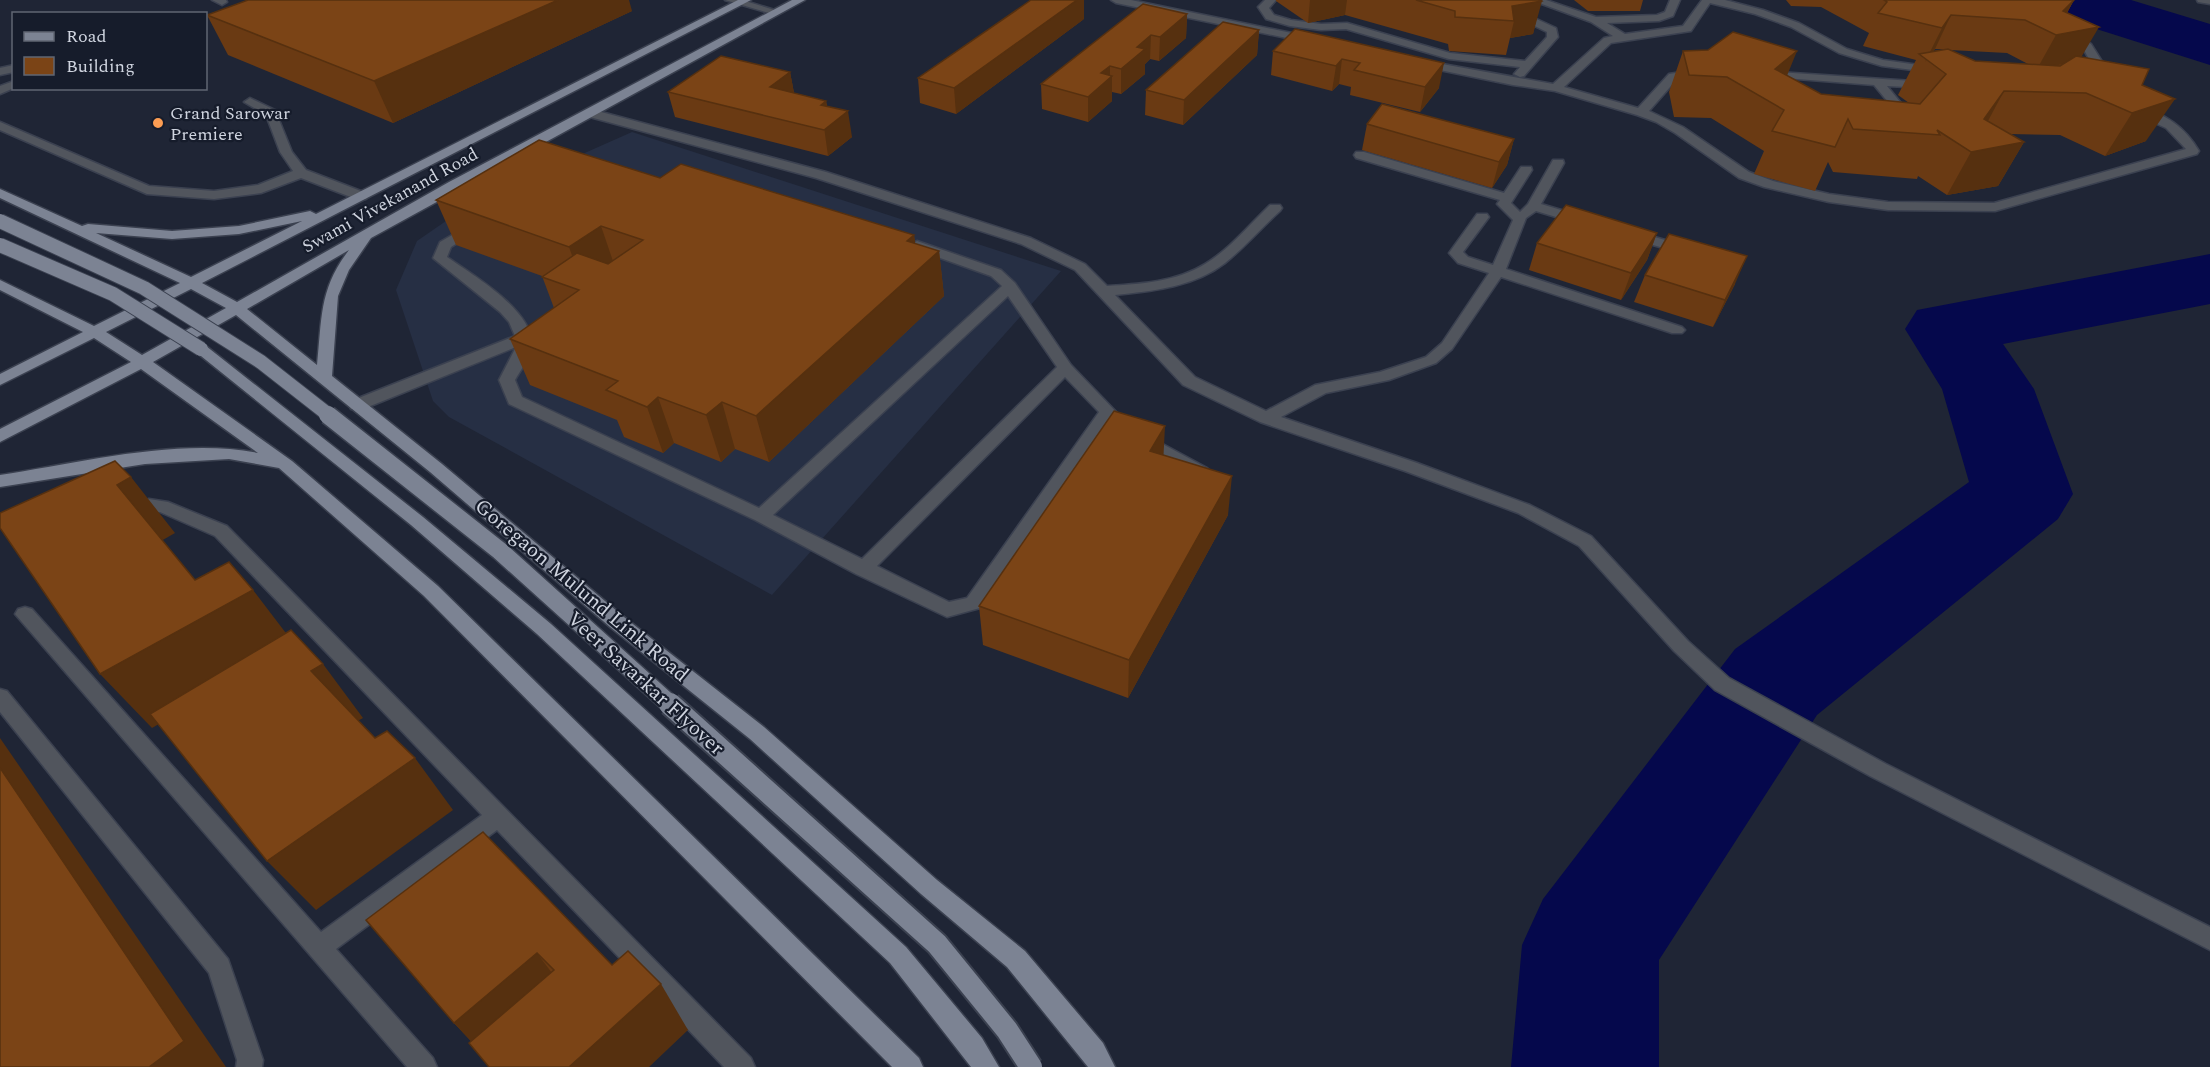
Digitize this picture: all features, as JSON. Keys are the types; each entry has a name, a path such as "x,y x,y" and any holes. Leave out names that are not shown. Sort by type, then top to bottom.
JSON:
{"main road":[{"name":"Swami Vivekanand Road","path":"0,436 142,362 527,146 800,0"},
{"name":"Swami Vivekanand Road","path":"0,380 739,1"},
{"name":"Goregaon Mulund Link Road","path":"0,193 190,282 238,309 436,468 617,621 757,733 929,887 1016,959 1094,1052 1102,1067"},
{"path":"25,204 92,230 172,235 239,230 334,210"},
{"name":"Veer Savarkar Flyover","path":"0,221 144,288 261,362 500,551 938,944 1006,1030 1031,1067"},
{"path":"324,378 331,296 342,269 369,233"},
{"name":"Veer Savarkar Flyover","path":"0,245 112,294 215,358 417,521 544,629 898,955 973,1047 986,1067"},
{"path":"0,284 95,332 142,362 286,465 431,591 910,1067"},
{"path":"0,481 145,458 229,453 286,465"}],"street":[{"path":"1116,0 1326,43"},
{"path":"1271,0 1263,7 1270,17 1290,23 1322,27 1347,26 1449,56 1528,65"},
{"path":"1475,0 1484,0 1552,30 1553,37 1512,82"},
{"path":"1536,0 1595,20 1623,38"},
{"path":"1595,20 1659,18 1669,14 1675,0"},
{"path":"1556,88 1608,40 1687,29 1707,0"},
{"path":"1713,0 1747,4 1795,25 1843,51 1882,63 1947,71"},
{"path":"2202,0 2210,1"},
{"path":"739,1 776,12"},
{"path":"2060,28 2087,46 2097,63 2089,76 2075,81"},
{"path":"1408,60 1512,82 1556,88 1641,112 1660,119 1744,175 1769,184 1829,198 1888,206 1995,207 2193,151 2187,138 2158,116 2125,107"},
{"path":"1641,112 1673,76 1708,70"},
{"path":"1751,73 1793,81 1878,82 1936,86"},
{"path":"1878,82 1899,108 1896,126 1884,134"},
{"path":"250,102 271,113 286,152 302,173 361,196"},
{"path":"590,113 821,175 1026,241 1080,267 1106,291 1189,381 1266,418 1412,467 1524,509 1585,541 1681,646 1722,684 1878,770 2210,939"},
{"path":"0,126 147,190 214,195 261,189 302,173"},
{"path":"527,146 546,154"},
{"path":"1360,155 1507,198"},
{"path":"1266,418 1321,389 1383,376 1431,360 1447,346 1498,272 1520,219 1533,206 1558,163"},
{"path":"1520,219 1504,204 1526,171"},
{"path":"1533,206 1600,225"},
{"path":"1106,291 1175,281 1203,271 1221,258 1275,208"},
{"path":"1482,217 1456,253 1464,260 1677,330"},
{"path":"485,219 445,245 440,258 509,310 524,338 524,349 507,380 515,400 762,516 947,610 973,603 1107,412"},
{"path":"1622,232 1678,248"},
{"path":"903,240 996,273 1009,287 1065,368 1107,412 1129,430 1209,477"},
{"path":"762,516 1009,287"},
{"path":"357,405 524,338"},
{"path":"863,569 1065,368"},
{"path":"64,495 74,468"},
{"path":"108,523 149,506 162,506 221,531 742,1067"},
{"path":"25,614 424,1067"},
{"path":"0,697 219,967 250,1060 249,1067"},
{"path":"320,947 498,816"}],"shaded area":[{"path":"632,132 1061,271 772,595 449,417 433,401 396,290 417,241 472,203"}],"building":[{"path":"248,0 558,0 374,81 207,15"},
{"path":"1031,0 1077,0 954,88 918,78"},
{"path":"1416,0 1542,1 1512,6 1514,21 1455,17 1455,11"},
{"path":"1884,0 2074,0 2063,11 2099,27 2056,35 2025,20 1951,15 1942,28 1878,13 1887,2"},
{"path":"1143,4 1187,14 1160,37 1151,35 1137,47 1145,49 1121,69 1110,66 1101,73 1112,76 1088,97 1041,84"},
{"path":"1223,22 1259,30 1184,100 1146,90"},
{"path":"1295,29 1444,63 1425,87 1354,70 1360,63 1342,59 1336,66 1273,51"},
{"path":"1733,32 1797,51 1775,69 1821,94 1920,104 1946,74 1919,54 1948,49 1975,61 2060,66 2076,56 2149,69 2142,85 2175,99 2132,113 2086,93 2004,91 1984,119 2024,142 1971,152 1937,130 1940,135 1853,129 1848,119 1835,147 1772,131 1784,110 1727,77 1689,75 1683,51 1708,50"},
{"path":"721,56 790,72 770,87 826,101 821,105 848,111 824,130 668,92"},
{"path":"1382,104 1514,139 1499,162 1367,124"},
{"path":"539,140 660,178 681,164 914,235 907,241 939,251 756,416 722,402 706,415 658,397 647,407 606,390 618,381 510,339 579,290 542,277 577,253 608,264 643,240 601,226 569,247 436,200"},
{"path":"1566,205 1657,233 1631,273 1537,243"},
{"path":"1669,234 1747,256 1725,300 1645,275"},
{"path":"1114,411 1165,426 1150,451 1232,476 1129,660 979,606"},
{"path":"115,461 131,477 117,485 195,580 229,562 253,590 100,674 0,528 0,513"},
{"path":"291,630 323,664 311,671 375,738 387,731 415,758 267,861 150,714"},
{"path":"0,768 184,1041 149,1067 0,1067"},
{"path":"483,832 612,965 628,951 661,984 569,1067 489,1067 469,1043 554,970 537,953 454,1023 366,920"}],"waterway":[{"path":"2067,0 2210,46"},
{"path":"1585,1067 1591,945 1776,682 2023,494 1988,389 1948,329 2210,279"}],"place":[{"name":"Grand Sarowar Premiere","path":"158,123"}]}
